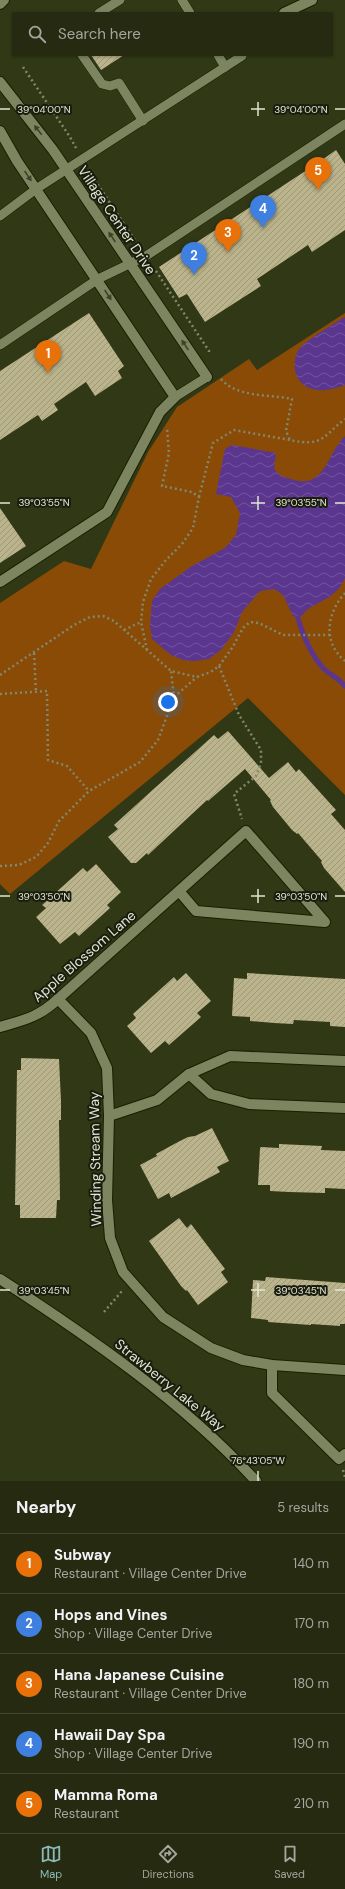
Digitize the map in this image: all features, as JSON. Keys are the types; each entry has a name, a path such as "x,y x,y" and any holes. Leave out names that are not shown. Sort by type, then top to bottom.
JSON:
{"street":[{"path":"0,4 4,0"},
{"path":"286,12 312,0"},
{"name":"Village Center Drive","path":"0,82 67,170 207,377"},
{"path":"0,131 36,189 98,279 175,397 160,412 106,512 0,582"},
{"path":"179,891 196,911 326,922 246,831"},
{"name":"Apple Blossom Lane","path":"0,1027 25,1020 45,1011 246,831"},
{"name":"Winding Stream Way","path":"58,999 91,1033 107,1068 109,1116 106,1200 110,1238 123,1272 163,1317 211,1348 243,1360 272,1365 345,1370"},
{"path":"109,1116 157,1100 189,1074 230,1056 345,1061"},
{"path":"189,1074 212,1094 249,1104 345,1108"},
{"name":"Strawberry Lake Way","path":"0,1279 131,1368 231,1454 256,1481"},
{"path":"272,1365 272,1393 339,1459 345,1454"}],"lane":[{"path":"101,12 120,0"},
{"path":"182,0 189,12"},
{"path":"83,56 102,84 110,86 119,83 142,121"},
{"path":"219,56 225,66"},
{"path":"0,216 36,189 242,56"},
{"path":"0,345 98,279 146,256 345,124"},
{"path":"175,397 207,377"}],"path":[{"path":"22,67 70,136 76,148"},
{"path":"92,176 138,244"},
{"path":"156,272 209,351 210,357"},
{"path":"221,379 227,386 242,392 292,399 286,431 290,440"},
{"path":"148,650 141,622 143,602 151,579 166,560 182,544 193,528 199,497 213,444 234,430 305,443 317,442 345,419"},
{"path":"167,427 169,453 162,486 192,492 199,497"},
{"path":"345,593 336,603 330,616 330,634 337,655 345,661"},
{"path":"0,675 74,625 90,617 103,616 114,621 171,670 197,677"},
{"path":"124,630 141,622"},
{"path":"174,697 197,677 211,672 219,666 232,648 243,628 250,622 259,623 283,634 330,634"},
{"path":"34,653 36,692"},
{"path":"219,666 239,715 261,750 261,763 256,776 234,794 246,831"},
{"path":"0,866 20,865 36,857 48,842 59,821 89,791 140,762 158,740 174,697 171,670"},
{"path":"0,694 47,692 48,760 67,766 89,791"},
{"path":"104,1312 130,1280"}],"shaded area":[{"path":"345,313 345,795 248,698 10,894 0,884 0,603 64,561 91,569 148,452 177,407 249,359 257,370"}],"water":[{"path":"345,317 345,385 332,389 318,390 304,385 296,375 295,369 296,356 299,349 314,337"},
{"path":"345,436 345,578 337,590 307,610 298,618 293,616 283,595 274,589 260,591 242,612 234,632 221,650 209,659 194,661 183,660 171,655 152,639 150,625 152,601 160,589 192,566 225,548 236,535 240,513 231,497 216,494 225,449 232,445 276,453 274,468 277,472 291,479 302,481 311,480 318,475"}],"building":[{"path":"92,56 122,56 101,70"},
{"path":"336,150 345,164 345,230 312,252 308,245 257,279 261,286 205,322 187,294 179,298 159,267"},
{"path":"89,313 124,366 118,371 122,378 95,396 86,382 54,404 58,410 42,421 38,415 0,440 0,371"},
{"path":"0,508 26,546 0,563"},
{"path":"228,731 269,778 288,762 296,772 299,769 336,810 331,814 345,830 345,892 324,868 321,862 322,861 298,833 297,834 292,830 273,807 270,801 271,800 245,769 208,801 207,800 148,855 147,853 136,863 131,863 108,837 118,829 114,825 214,735 218,739"},
{"path":"96,864 121,892 107,905 110,908 79,936 75,932 60,944 36,917 46,908 42,905 83,868 87,872"},
{"path":"186,973 211,1001 197,1013 201,1017 169,1045 165,1041 151,1053 127,1026 136,1018 133,1014 174,977 177,981"},
{"path":"247,973 345,979 345,1027 330,1026 330,1022 294,1020 293,1024 274,1023 250,1021 250,1017 232,1016 234,978 247,979"},
{"path":"21,1058 59,1059 61,1101 61,1120 59,1120 60,1200 57,1200 56,1218 20,1218 20,1205 15,1205 17,1070 21,1070"},
{"path":"212,1128 229,1161 217,1167 220,1172 171,1198 169,1193 158,1199 140,1165 178,1142"},
{"path":"279,1144 322,1146 321,1150 345,1151 345,1189 325,1188 325,1193 289,1192 270,1191 270,1185 258,1185 260,1148 279,1148"},
{"path":"179,1218 187,1228 191,1224 225,1269 221,1272 228,1282 198,1305 187,1290 186,1291 181,1286 149,1241"},
{"path":"266,1277 345,1283 345,1324 340,1324 340,1326 311,1325 268,1322 268,1320 251,1318 253,1280 265,1281"}],"waterway":[{"path":"298,618 305,638 314,656 323,668 345,686"}],"place":[{"name":"Mamma Roma","path":"318,190"},
{"name":"Hawaii Day Spa","path":"263,228"},
{"name":"Hana Japanese Cuisine","path":"228,252"},
{"name":"Hops and Vines","path":"194,275"},
{"name":"Subway","path":"48,373"}]}
